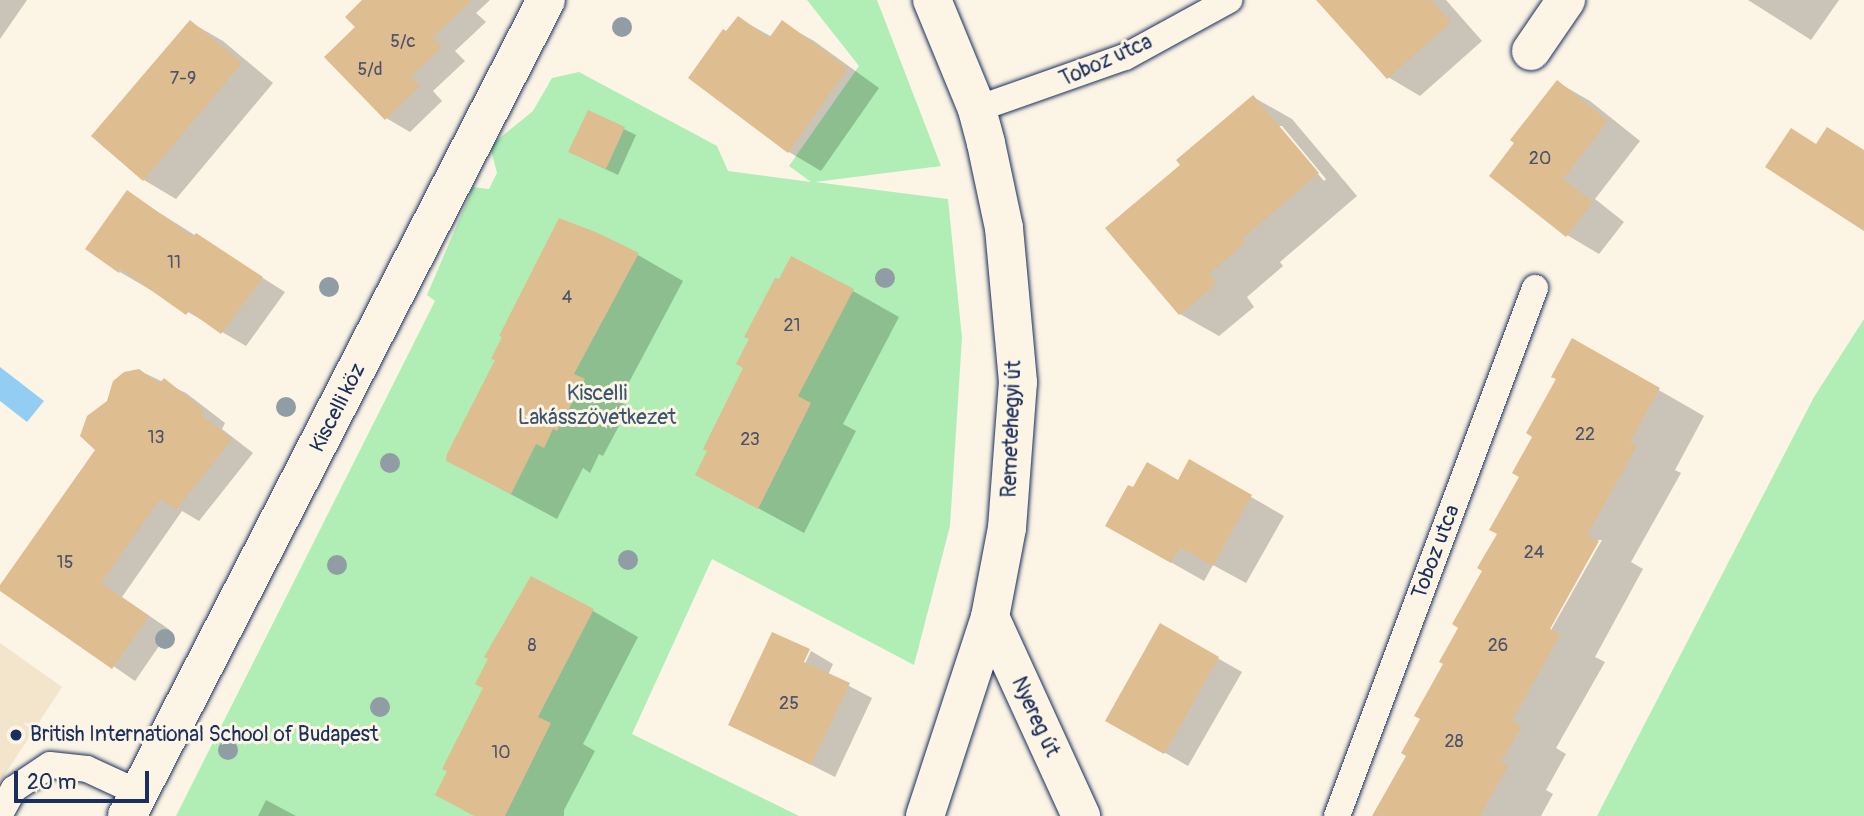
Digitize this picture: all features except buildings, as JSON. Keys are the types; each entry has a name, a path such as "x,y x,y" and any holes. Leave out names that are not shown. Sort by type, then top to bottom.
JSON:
{"street":[{"name":"Kiscelli köz","path":"133,805 546,0"},
{"name":"Remetehegyi út","path":"925,816 990,618 1007,528 1018,382 1004,228 977,109 932,0"},
{"path":"1531,51 1566,0"},
{"name":"Nyereg út","path":"990,618 1081,816"}],"lane":[{"name":"Toboz utca","path":"977,109 1125,57 1229,0"},
{"name":"Toboz utca","path":"1337,816 1535,288"},
{"path":"0,814 14,789 50,765 88,769 133,805"}],"shaded area":[{"name":"British International School of Budapest","path":"0,643 62,687 0,782"}],"green space":[{"name":"Kiscelli Lakásszövetkezet","path":"807,0 877,0 941,166 815,182 948,199 962,338 950,526 914,665 712,559 632,734 799,816 176,816 435,301 427,295 473,187 489,189 497,173 490,146 533,111 552,78 579,72 717,146 728,171 811,182 789,166 859,66"},
{"path":"1864,319 1864,816 1597,816 1814,397"}],"water":[{"path":"0,367 44,401 27,422 0,401"}],"place":[{"name":"British International School of Budapest","path":"16,735"}]}
